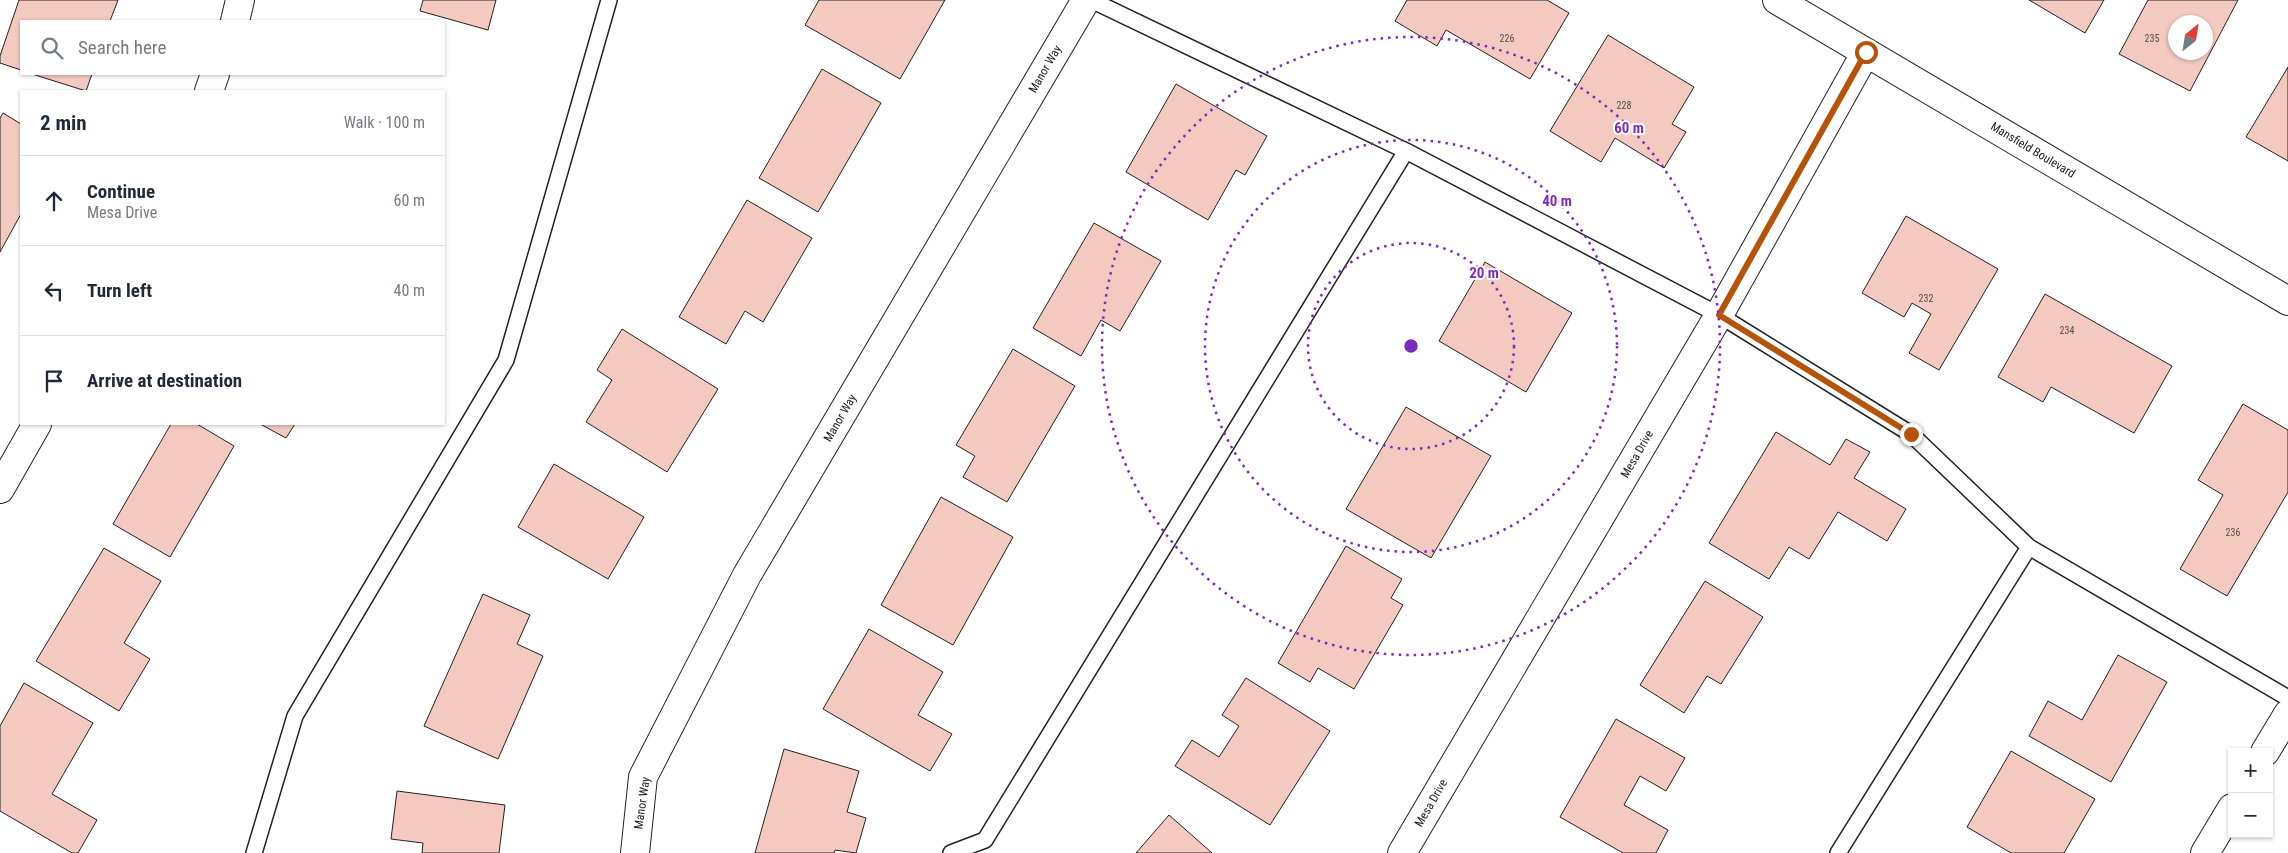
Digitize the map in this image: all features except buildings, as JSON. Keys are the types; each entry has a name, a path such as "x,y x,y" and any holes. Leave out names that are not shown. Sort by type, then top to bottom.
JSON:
{"street":[{"path":"235,20 240,0"},
{"name":"Manor Way","path":"635,853 643,777 747,576 1086,0"},
{"name":"Mansfield Boulevard","path":"1777,0 2288,302"},
{"name":"Mesa Drive","path":"1402,853 1719,315 1866,52"},
{"path":"208,90 215,75"},
{"path":"0,489 37,425"},
{"path":"2267,748 2288,714"},
{"path":"2205,853 2228,815"}],"lane":[{"path":"254,853 295,716 506,360 609,0"},
{"path":"1090,0 1406,151 1719,315 1911,434 2029,547 2288,698"},
{"path":"951,853 985,840 1406,151"},
{"path":"1838,853 2029,547"}],"route":[{"path":"1866,52 1719,315 1911,434"}]}
